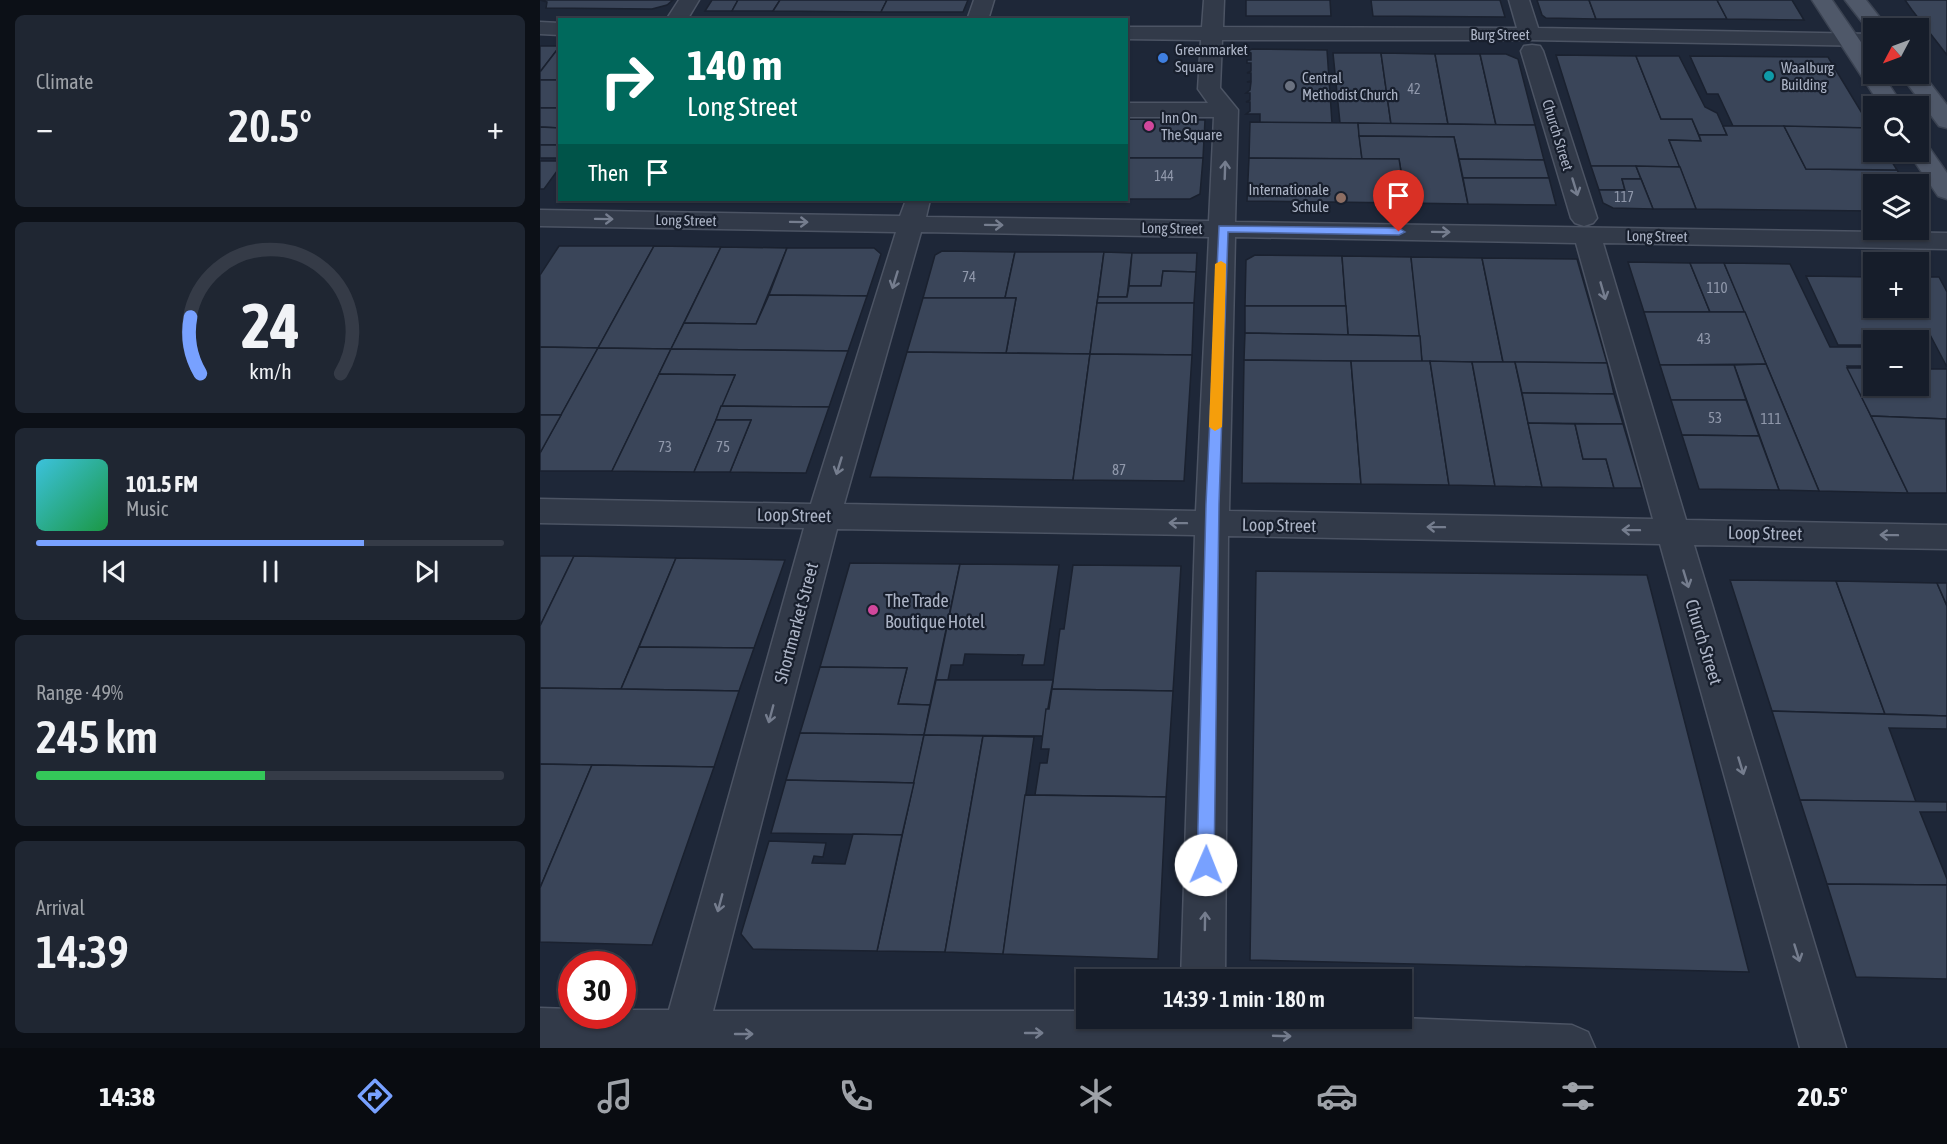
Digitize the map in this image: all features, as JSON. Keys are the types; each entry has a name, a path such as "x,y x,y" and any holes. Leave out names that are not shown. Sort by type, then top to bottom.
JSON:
{"main road":[{"path":"1822,0 1885,96"},
{"path":"1855,0 1869,18"},
{"path":"1919,84 1947,120"},
{"path":"1927,162 1947,191"}],"street":[{"path":"677,18 689,0"},
{"path":"978,18 984,0"},
{"path":"1203,969 1212,524 1226,110 1209,89 1214,0"},
{"name":"Church Street","path":"1519,0 1586,226 1672,531 1806,982 1823,1048"},
{"path":"540,28 558,29"},
{"name":"Burg Street","path":"1128,33 1530,43 1715,29 1863,40"},
{"path":"1128,110 1226,110"},
{"path":"542,220 558,199"},
{"name":"Long Street","path":"542,220 915,212 1223,229 1586,226 1947,241"},
{"name":"Shortmarket Street","path":"683,1041 824,516 915,212"},
{"name":"Loop Street","path":"540,511 1947,537"},
{"path":"540,1031 683,1041 1204,1033 1572,1048"}],"building":[{"path":"540,0 673,0 667,5 652,9 546,8 547,2"},
{"path":"712,0 738,0 732,11 705,11"},
{"path":"738,0 780,0 773,11 732,11"},
{"path":"780,0 887,0 881,12 773,11"},
{"path":"887,0 968,0 963,12 881,12"},
{"path":"1246,0 1330,0 1331,16 1246,16"},
{"path":"1371,0 1500,0 1505,17 1373,16"},
{"path":"1537,0 1589,0 1596,19 1546,18 1542,15"},
{"path":"1589,0 1717,0 1727,19 1596,19"},
{"path":"1717,0 1792,0 1804,20 1727,19"},
{"path":"1905,0 1947,0 1947,55 1929,32 1929,18 1918,18"},
{"path":"540,46 558,46 558,49 540,72"},
{"path":"558,49 558,80 540,80 540,72"},
{"name":"Central Methodist Church","path":"1252,49 1327,50 1332,123 1260,123 1260,114 1246,114 1250,111 1250,102 1246,102 1250,100 1250,93 1246,93 1250,90 1251,82 1247,82 1251,81 1251,73 1247,73 1251,71 1251,63 1247,63 1247,60 1251,60 1251,53 1248,51"},
{"path":"1333,53 1381,53 1391,124 1340,123"},
{"path":"1381,53 1435,54 1448,124 1391,124"},
{"path":"1435,54 1480,54 1496,125 1448,124"},
{"path":"1480,54 1506,54 1518,59 1535,125 1496,125"},
{"path":"1556,55 1636,56 1661,119 1692,119 1701,141 1669,140 1680,167 1591,166"},
{"path":"1636,56 1679,56 1705,107 1717,113 1727,135 1699,135 1692,119 1661,119"},
{"name":"Waalburg Building","path":"1690,56 1828,57 1863,115 1863,128 1733,126 1718,94 1707,94"},
{"path":"540,80 558,80 558,108 540,108"},
{"path":"540,108 558,108 558,128 540,127"},
{"path":"1128,119 1205,120 1203,158 1128,158"},
{"path":"1250,122 1358,123 1362,159 1249,158"},
{"path":"1358,123 1535,125 1544,160 1459,159 1454,137 1359,136"},
{"path":"1723,126 1784,126 1806,169 1897,170 1900,174 1863,174 1863,211 1696,209 1669,140 1701,141 1699,135 1727,135"},
{"path":"1784,126 1863,128 1863,162 1892,162 1897,170 1806,169"},
{"path":"540,127 558,128 558,145 540,145"},
{"path":"1359,136 1454,137 1468,204 1406,203 1399,159 1362,159"},
{"path":"540,145 558,145 558,158 540,158"},
{"path":"1128,158 1203,158 1200,194 1190,199 1128,199"},
{"path":"1249,158 1399,159 1406,203 1247,201"},
{"path":"1459,159 1544,160 1549,178 1463,178"},
{"path":"540,161 558,161 558,170 544,189 540,189"},
{"path":"1591,166 1636,166 1641,179 1622,179 1625,190 1599,190"},
{"path":"1636,166 1680,167 1696,209 1653,209"},
{"path":"1463,178 1549,178 1556,205 1468,204"},
{"path":"1622,179 1641,179 1653,209 1613,208 1603,203 1599,190 1625,190"},
{"path":"559,246 654,246 598,348 540,347 540,275"},
{"path":"654,246 721,247 671,349 598,348"},
{"path":"721,247 787,248 756,324 684,323"},
{"path":"787,248 874,248 881,254 867,296 769,295"},
{"path":"942,251 1015,252 1005,298 923,298 935,255"},
{"path":"1015,252 1104,252 1090,354 1006,353 1016,298 1005,298"},
{"path":"1104,252 1132,253 1127,297 1098,297"},
{"path":"1132,253 1197,253 1196,272 1163,271 1161,286 1129,286"},
{"path":"1255,255 1342,256 1346,306 1245,306 1246,260"},
{"path":"1342,256 1411,257 1420,336 1348,335"},
{"path":"1411,257 1482,258 1503,362 1422,362"},
{"path":"1482,258 1577,259 1607,363 1503,362"},
{"path":"1628,262 1690,263 1710,312 1644,312"},
{"path":"1690,263 1724,263 1745,312 1710,312"},
{"path":"1724,263 1790,264 1830,347 1863,347 1863,366 1847,366 1908,493 1819,491"},
{"path":"1163,271 1196,272 1194,303 1097,303 1098,297 1127,297 1129,286 1161,286"},
{"path":"1806,276 1863,277 1863,318 1929,318 1929,277 1939,277 1947,292 1947,367 1929,330 1863,330 1863,345 1838,345"},
{"path":"769,295 867,296 848,351 671,349 684,323 756,324"},
{"path":"923,298 1016,298 1006,353 907,352"},
{"path":"1097,303 1194,303 1192,355 1090,354"},
{"path":"1245,306 1346,306 1348,335 1245,333"},
{"path":"1644,312 1745,312 1766,364 1660,365"},
{"path":"1245,333 1420,336 1422,362 1244,360"},
{"path":"540,347 598,348 561,415 540,415"},
{"path":"598,348 671,349 612,471 540,471 540,453"},
{"path":"671,349 848,351 829,407 721,406 735,375 659,374"},
{"path":"907,352 1090,354 1073,480 870,477"},
{"path":"1090,354 1192,355 1184,481 1073,480"},
{"path":"1244,360 1351,361 1361,484 1242,483"},
{"path":"1351,361 1430,361 1449,485 1361,484"},
{"path":"1430,361 1472,362 1495,486 1449,485"},
{"path":"1472,362 1515,362 1542,487 1495,486"},
{"path":"1515,362 1607,363 1614,394 1522,393"},
{"path":"1766,364 1819,491 1779,490 1734,365"},
{"path":"1660,365 1734,365 1746,400 1671,400"},
{"path":"1847,368 1863,368 1863,396 1929,396 1929,369 1947,369 1947,419 1871,416"},
{"path":"659,374 735,375 694,472 612,471"},
{"path":"1522,393 1614,394 1623,424 1528,423"},
{"path":"1671,400 1746,400 1759,436 1682,435"},
{"path":"721,406 829,407 806,473 730,472 751,420 716,420"},
{"path":"540,415 561,415 540,453"},
{"path":"1871,416 1946,419 1947,493 1908,493"},
{"path":"716,420 751,420 730,472 694,472"},
{"path":"1528,423 1575,424 1583,459 1606,459 1614,488 1542,487"},
{"path":"1575,424 1623,424 1642,488 1614,488 1606,459 1583,459"},
{"path":"1682,435 1759,436 1779,490 1699,489"},
{"path":"540,556 574,556 540,626"},
{"path":"574,556 676,558 621,689 540,688 540,626"},
{"path":"676,558 785,560 754,648 639,647"},
{"path":"850,563 960,564 930,705 898,704 907,668 820,667"},
{"path":"960,564 1059,565 1044,665 1022,665 1024,655 965,654 963,665 951,665 948,680 936,680"},
{"path":"1073,565 1181,566 1173,691 1052,689 1060,629 1064,629"},
{"path":"1256,571 1647,575 1749,972 1250,960"},
{"path":"1730,580 1836,581 1885,714 1772,711"},
{"path":"1836,581 1937,583 1947,606 1947,716 1885,714"},
{"path":"1937,583 1947,583 1947,606"},
{"path":"639,647 754,648 739,691 621,689"},
{"path":"820,667 907,668 898,704 930,705 924,735 800,733"},
{"path":"936,680 1053,680 1043,736 924,735"},
{"path":"540,688 739,691 714,767 540,764"},
{"path":"1052,689 1173,691 1166,797 1035,795 1040,763 1047,763 1049,749 1041,749 1046,709 1049,709"},
{"path":"1772,711 1947,716 1947,729 1889,728 1916,802 1800,800"},
{"path":"800,733 924,735 914,783 786,780"},
{"path":"924,735 983,736 945,952 877,951"},
{"path":"983,736 1034,737 1003,954 945,952"},
{"path":"540,764 592,765 540,888"},
{"path":"592,765 714,767 652,945 540,942 540,888"},
{"path":"786,780 914,783 902,835 771,833"},
{"path":"1025,795 1166,797 1158,959 1003,954"},
{"path":"1800,800 1947,802 1947,812 1920,812 1947,879 1947,885 1827,884"},
{"path":"853,834 902,835 877,951 753,949 741,934 769,841 826,843 823,857 814,856 812,863 845,864"},
{"path":"1827,884 1947,885 1947,979 1856,977"}],"slow traffic":[{"path":"1215,427 1221,264"}],"place":[{"name":"Greenmarket Square","path":"1163,58"},
{"name":"Waalburg Building","path":"1769,76"},
{"name":"Central Methodist Church","path":"1290,86"},
{"name":"Inn On The Square","path":"1149,126"},
{"name":"Internationale Schule","path":"1341,198"},
{"name":"The Trade Boutique Hotel","path":"873,610"}],"route":[{"path":"1206,865 1213,504 1223,229 1399,232"}]}
